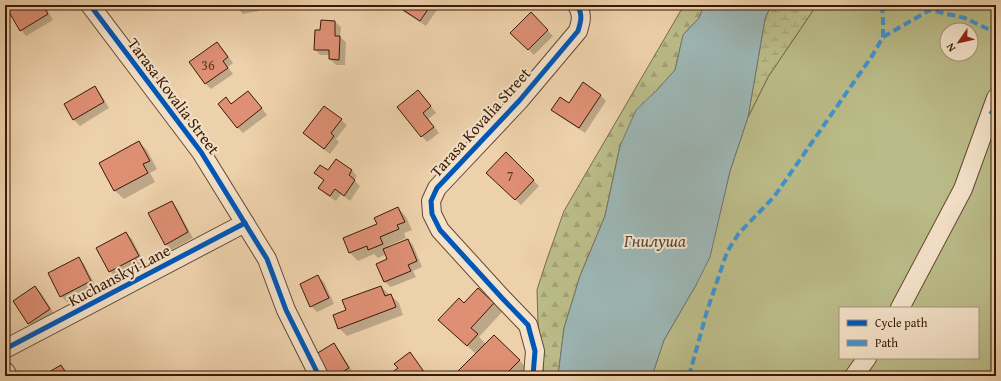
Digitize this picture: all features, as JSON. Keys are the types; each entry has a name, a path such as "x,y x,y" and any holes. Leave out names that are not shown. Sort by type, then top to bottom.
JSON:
{"street":[{"name":"Tarasa Kovalia Street","path":"90,5 201,152 245,223 267,259 286,310 319,376"},
{"name":"Tarasa Kovalia Street","path":"533,376 535,351 528,325 440,230 432,214 431,201 437,188 519,101 578,31 582,21 577,5"},
{"path":"901,307 963,189 996,98"},
{"name":"Kuchanskyi Lane","path":"5,349 245,223"},
{"path":"854,376 866,359"},
{"path":"5,371 8,376"}],"green space":[{"path":"684,5 704,5 699,18 683,35 675,70 657,90 620,146 605,216 580,276 564,328 558,376 543,376 543,358 538,323 537,290 564,211"},
{"path":"771,5 818,5 768,77 748,117 765,19"},
{"path":"818,5 996,5 996,376 652,376 664,340 696,285 720,213 730,171 748,117 768,77"}],"water":[{"name":"Гнилуша","path":"704,5 771,5 765,19 748,117 730,171 710,257 696,285 664,340 652,376 558,376 564,328 580,276 605,216 620,146 636,110 675,70 683,35 699,18"}],"building":[{"path":"5,5 43,5 48,14 20,31"},
{"path":"397,5 431,5 420,21"},
{"path":"531,12 548,30 528,50 510,33"},
{"path":"321,20 335,21 335,36 340,36 339,60 329,59 329,50 314,50 315,30 320,30"},
{"path":"217,42 228,57 223,61 228,68 205,84 189,62"},
{"path":"583,82 601,95 579,128 551,110 560,97 569,103"},
{"path":"95,86 104,102 73,120 64,104"},
{"path":"418,90 431,106 423,113 434,127 421,137 397,107"},
{"path":"248,91 262,108 237,128 218,104 226,97 231,104"},
{"path":"324,106 342,119 331,133 334,136 324,149 303,133"},
{"path":"139,141 150,161 143,164 148,173 114,191 99,163"},
{"path":"506,152 534,180 515,200 486,173"},
{"path":"336,159 352,170 349,175 355,180 344,196 335,189 330,196 318,188 324,180 314,173 320,165 328,170"},
{"path":"172,201 188,232 165,245 148,213"},
{"path":"398,207 405,222 397,225 399,229 380,237 383,244 368,250 367,246 349,253 343,238 377,224 374,218"},
{"path":"126,232 139,256 109,272 96,248"},
{"path":"408,239 417,261 408,265 411,271 384,282 376,264 387,259 383,249"},
{"path":"79,257 91,281 60,297 48,273"},
{"path":"318,275 329,298 310,307 300,284"},
{"path":"35,286 50,309 28,324 13,301"},
{"path":"381,286 385,296 391,294 396,307 338,329 333,315 346,310 342,300"},
{"path":"478,288 494,303 471,328 478,334 467,346 438,320 459,298 464,303"},
{"path":"494,335 520,360 507,373 510,376 463,376 458,371"},
{"path":"334,343 349,368 336,376 330,376 316,354"},
{"path":"410,352 427,376 387,376 398,368 394,364"},
{"path":"61,365 68,376 42,376"}],"marked path":[{"path":"689,376 707,311 727,252 739,233 774,197 872,56 883,37 882,5"},
{"path":"883,37 930,10 965,18 996,33"},
{"path":"990,114 996,106"}],"cycle path":[{"path":"90,5 201,152 267,259 286,310 319,376"},
{"path":"533,376 535,351 528,325 440,230 432,214 431,201 437,188 519,101 578,31 581,18 577,5"},
{"path":"5,349 245,223"}]}
